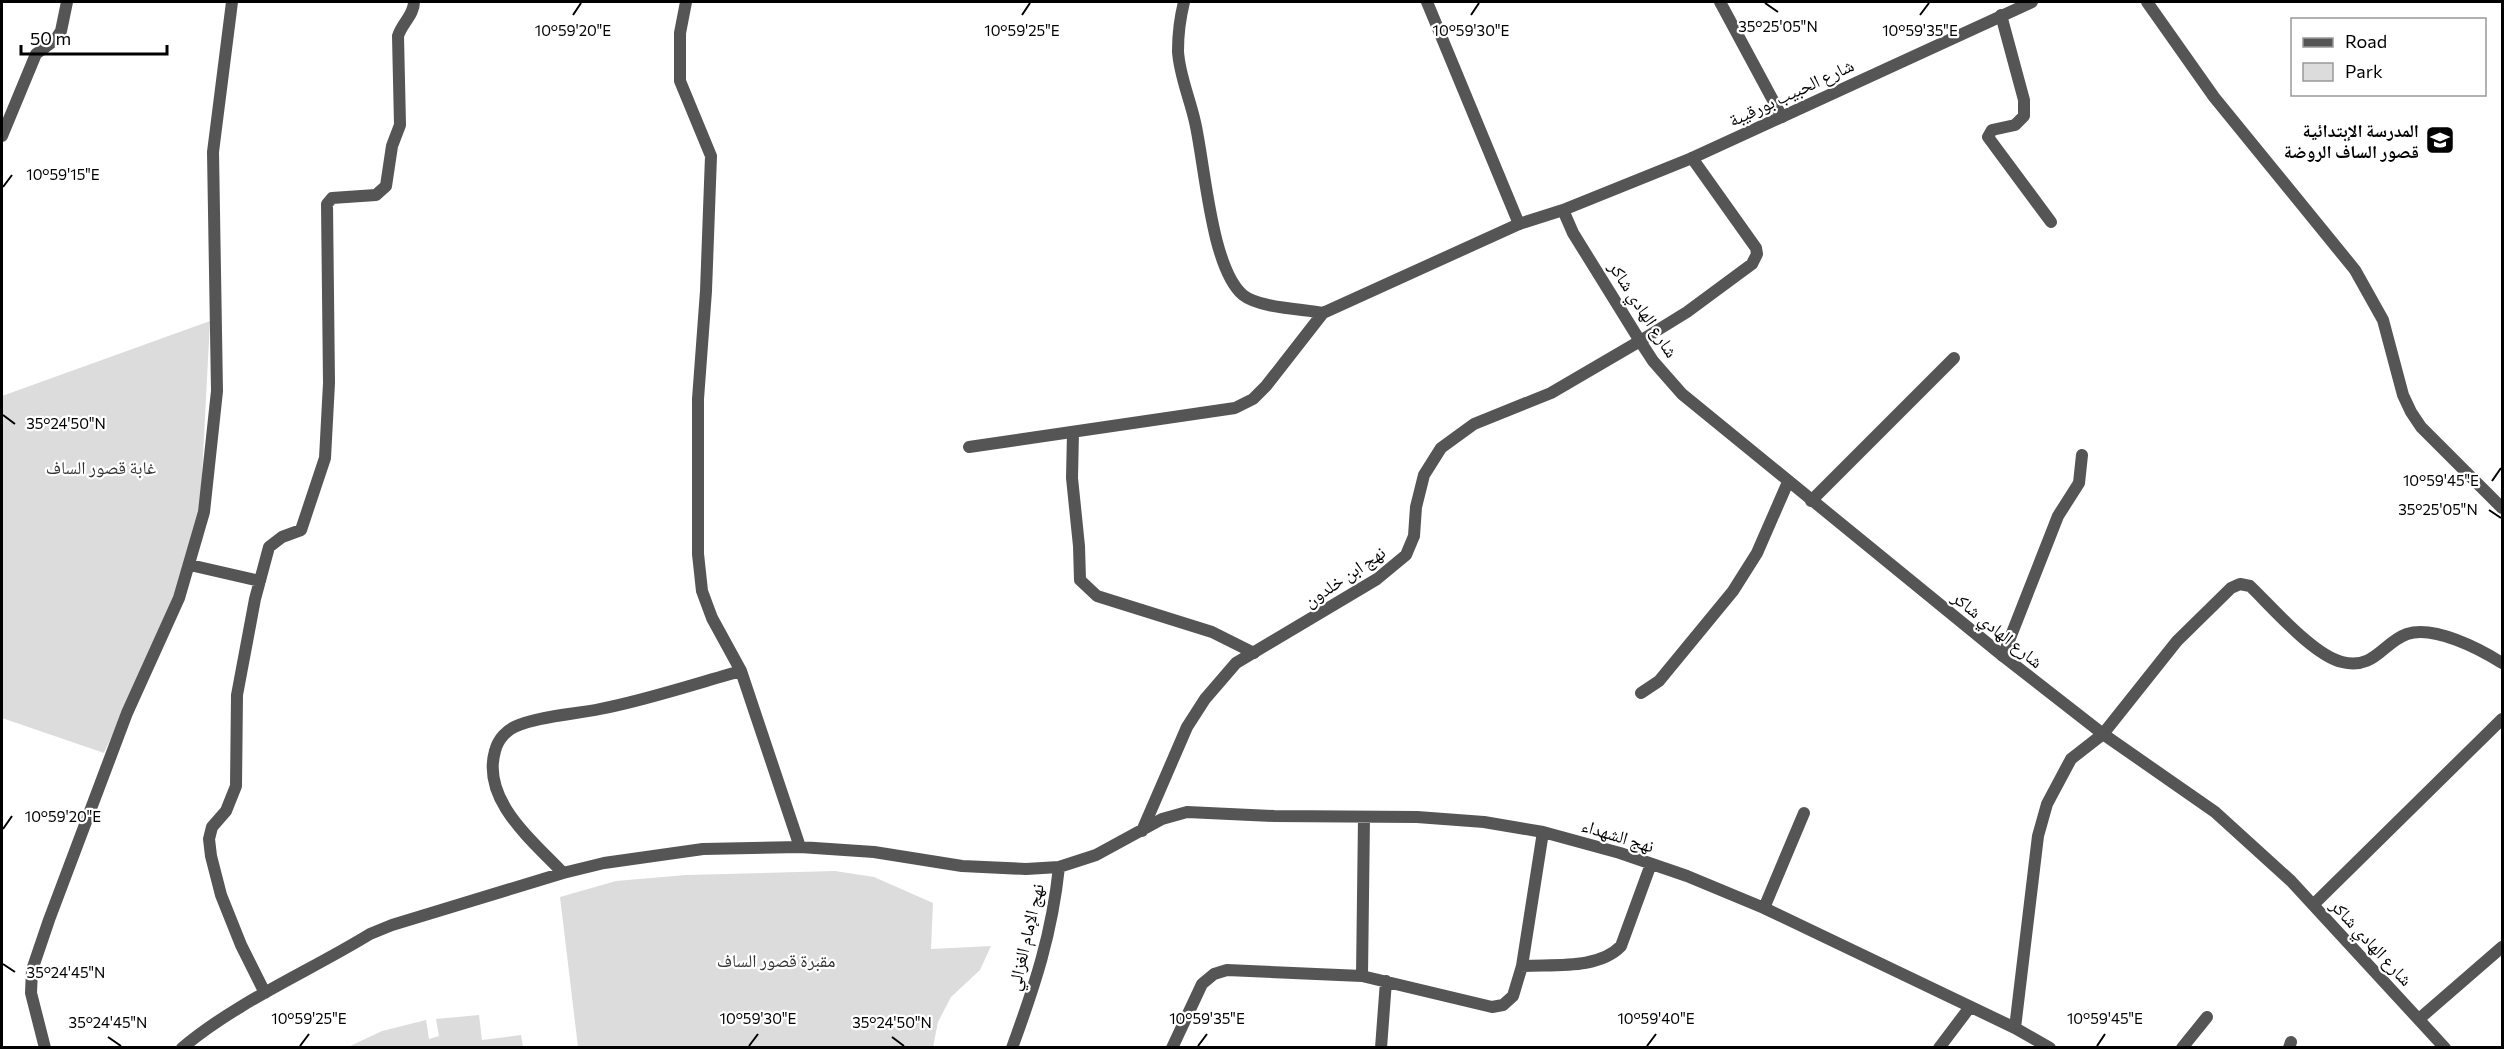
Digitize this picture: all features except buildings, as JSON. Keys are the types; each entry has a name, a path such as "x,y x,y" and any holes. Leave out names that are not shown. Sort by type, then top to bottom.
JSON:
{"street":[{"path":"2,136 36,54 55,40 61,31 67,2"},
{"path":"45,1047 31,993 32,970 127,713 179,598 204,512 217,391 213,152 232,2"},
{"path":"265,993 241,945 221,895 209,839 212,827 226,811 236,786 237,695 269,547 282,537 301,530 325,458 329,383 327,204 332,198 376,195 386,186 392,146 400,124 398,36 400,28 411,14 414,2"},
{"path":"686,2 680,33 681,81 711,156 706,291 698,399 698,554 702,591 712,618 741,671 800,847"},
{"path":"969,447 1235,408 1253,399 1266,386 1323,312 1271,304 1245,297 1234,285 1225,267 1218,246 1195,122 1178,54 1179,28 1184,2"},
{"path":"1427,2 1519,224"},
{"path":"1720,2 1782,117"},
{"name":"شارع الحبيب بورقيبة","path":"1323,312 1519,224 1563,210 1692,158 2032,2"},
{"path":"2147,2 2214,97 2355,270 2383,320 2403,395 2410,412 2421,427 2502,508"},
{"path":"2001,15 2024,100 2024,116 2014,125 1992,130 1988,137 2051,222"},
{"name":"نهج ابن خلدون","path":"1142,831 1188,727 1236,663 1377,579 1406,555 1414,536 1416,507 1424,476 1442,448 1474,424 1551,393 1640,341 1739,275 1756,260 1756,248 1692,158"},
{"name":"شارع الهادي شاكر","path":"1563,210 1573,233 1640,341 1653,361 1682,394 2003,656 2103,734 2215,812 2283,873 2445,1047"},
{"path":"1811,501 1954,358"},
{"path":"1073,432 1071,478 1079,546 1080,580 1087,589 1097,596 1212,632 1254,653"},
{"path":"2003,656 2058,516 2079,483 2082,455"},
{"path":"1641,693 1659,681 1733,591 1757,553 1788,482"},
{"path":"190,565 260,581"},
{"path":"2015,1028 2038,836 2047,804 2071,759 2103,734 2177,641 2231,588 2240,584 2250,586 2314,648 2342,662 2360,663 2373,659 2407,634 2421,632 2467,644 2502,663"},
{"path":"563,873 519,826 498,792 492,773 493,759 497,743 506,732 519,724 603,709 741,671"},
{"path":"2313,905 2502,719"},
{"name":"نهج الشهداء","path":"182,1047 200,1033 265,993 370,934 392,925 563,873 604,863 703,849 800,847 874,852 962,866 1026,869 1059,867 1096,855 1176,814 1187,812 1452,819 1543,832 1651,864 1728,892 2015,1028 2050,1047"},
{"path":"1764,909 1804,813"},
{"path":"1362,976 1364,817"},
{"path":"1172,1047 1202,984 1215,974 1227,970 1362,976 1492,1007 1503,1005 1513,996 1522,966 1543,832"},
{"path":"1522,966 1588,962 1608,957 1615,952 1621,946 1651,864"},
{"name":"نهج الإمام الغزالي","path":"1012,1047 1039,973 1052,919 1059,867"},
{"path":"2419,1019 2502,947"},
{"path":"1381,1047 1386,981"},
{"path":"1939,1047 1970,1007"},
{"path":"2182,1047 2207,1017"}],"green space":[{"name":"غابة قصور الساف","path":"210,321 200,514 176,598 104,753 2,718 2,396"},
{"name":"مقبرة قصور الساف","path":"835,871 874,877 933,903 931,949 991,946 980,970 951,997 938,1022 933,1047 578,1047 560,897 616,881 686,875"},
{"path":"479,1015 482,1040 521,1035 523,1047 348,1047 382,1031 426,1020 429,1039 439,1036 436,1019"}],"place":[{"name":"المدرسة الإبتدائية قصور الساف الروضة","path":"2440,140"}]}
